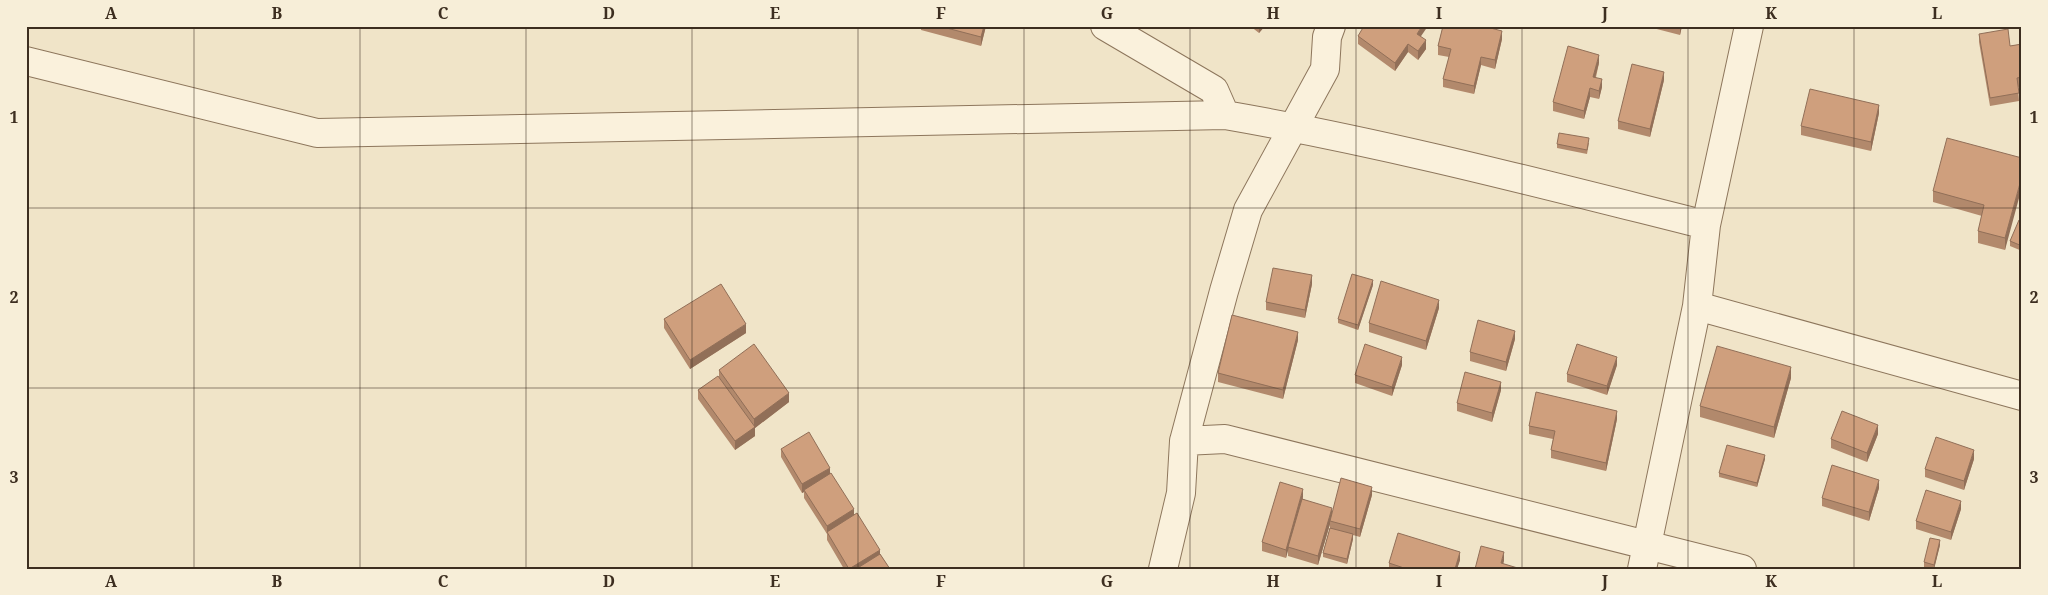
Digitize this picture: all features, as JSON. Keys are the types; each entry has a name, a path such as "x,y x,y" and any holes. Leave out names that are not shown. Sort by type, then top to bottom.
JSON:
{"street":[{"path":"1105,26 1214,90 1225,114"},
{"path":"1162,569 1182,493 1184,441 1224,291 1248,210 1325,70 1327,37 1331,26"},
{"path":"1645,557 1697,306 1706,225 1749,26"},
{"path":"26,61 317,133 1225,114 1295,127 1510,175 1706,225"},
{"path":"1697,306 2022,396"},
{"path":"1184,441 1225,439 1645,557 1742,569"}],"building":[{"path":"939,26 984,26 981,37"},
{"path":"1364,26 1422,26 1417,34 1426,40 1418,51 1408,44 1395,63 1358,36"},
{"path":"1443,26 1483,26 1502,31 1495,60 1481,57 1474,86 1443,79 1451,49 1438,46"},
{"path":"2008,29 2010,46 2022,44 2022,77 2017,78 2019,93 1990,98 1979,34"},
{"path":"1568,46 1599,55 1593,77 1602,79 1599,91 1590,88 1584,111 1553,102"},
{"path":"1632,64 1664,72 1650,129 1618,121"},
{"path":"1810,89 1879,105 1871,142 1801,126"},
{"path":"1559,133 1589,138 1587,150 1557,144"},
{"path":"1947,138 2022,158 2022,176 2005,238 1978,231 1984,205 1933,191"},
{"path":"2019,220 2022,221 2022,246 2010,241"},
{"path":"1273,268 1312,275 1305,310 1266,302"},
{"path":"1352,274 1373,280 1358,325 1338,319"},
{"path":"1381,281 1439,300 1426,341 1369,323"},
{"path":"721,284 746,324 690,360 664,319"},
{"path":"1232,315 1298,332 1283,390 1218,373"},
{"path":"1478,320 1515,331 1506,362 1470,352"},
{"path":"754,344 789,393 754,419 719,370"},
{"path":"1365,344 1402,357 1392,387 1355,375"},
{"path":"1577,344 1617,357 1607,386 1567,374"},
{"path":"1717,346 1791,367 1774,427 1700,406"},
{"path":"1465,372 1501,382 1492,413 1457,403"},
{"path":"718,376 755,427 735,441 698,390"},
{"path":"1536,392 1617,411 1606,463 1551,450 1555,431 1529,426"},
{"path":"1842,411 1878,425 1867,453 1831,439"},
{"path":"809,432 830,468 802,484 781,449"},
{"path":"1936,437 1974,450 1964,481 1925,469"},
{"path":"1727,445 1765,455 1757,483 1719,473"},
{"path":"1832,465 1879,480 1869,512 1822,498"},
{"path":"831,473 854,509 827,526 804,490"},
{"path":"1341,478 1372,487 1360,529 1330,521"},
{"path":"1280,482 1303,489 1286,550 1262,542"},
{"path":"1926,490 1961,501 1951,532 1916,521"},
{"path":"1302,499 1332,508 1318,556 1288,547"},
{"path":"857,513 880,550 849,569 827,532"},
{"path":"1330,528 1353,534 1347,559 1323,553"},
{"path":"1398,533 1460,552 1455,569 1407,569 1389,563"},
{"path":"1930,538 1940,540 1934,565 1924,562"},
{"path":"1481,546 1504,552 1501,563 1521,569 1475,569"},
{"path":"880,554 890,569 856,569"}]}
